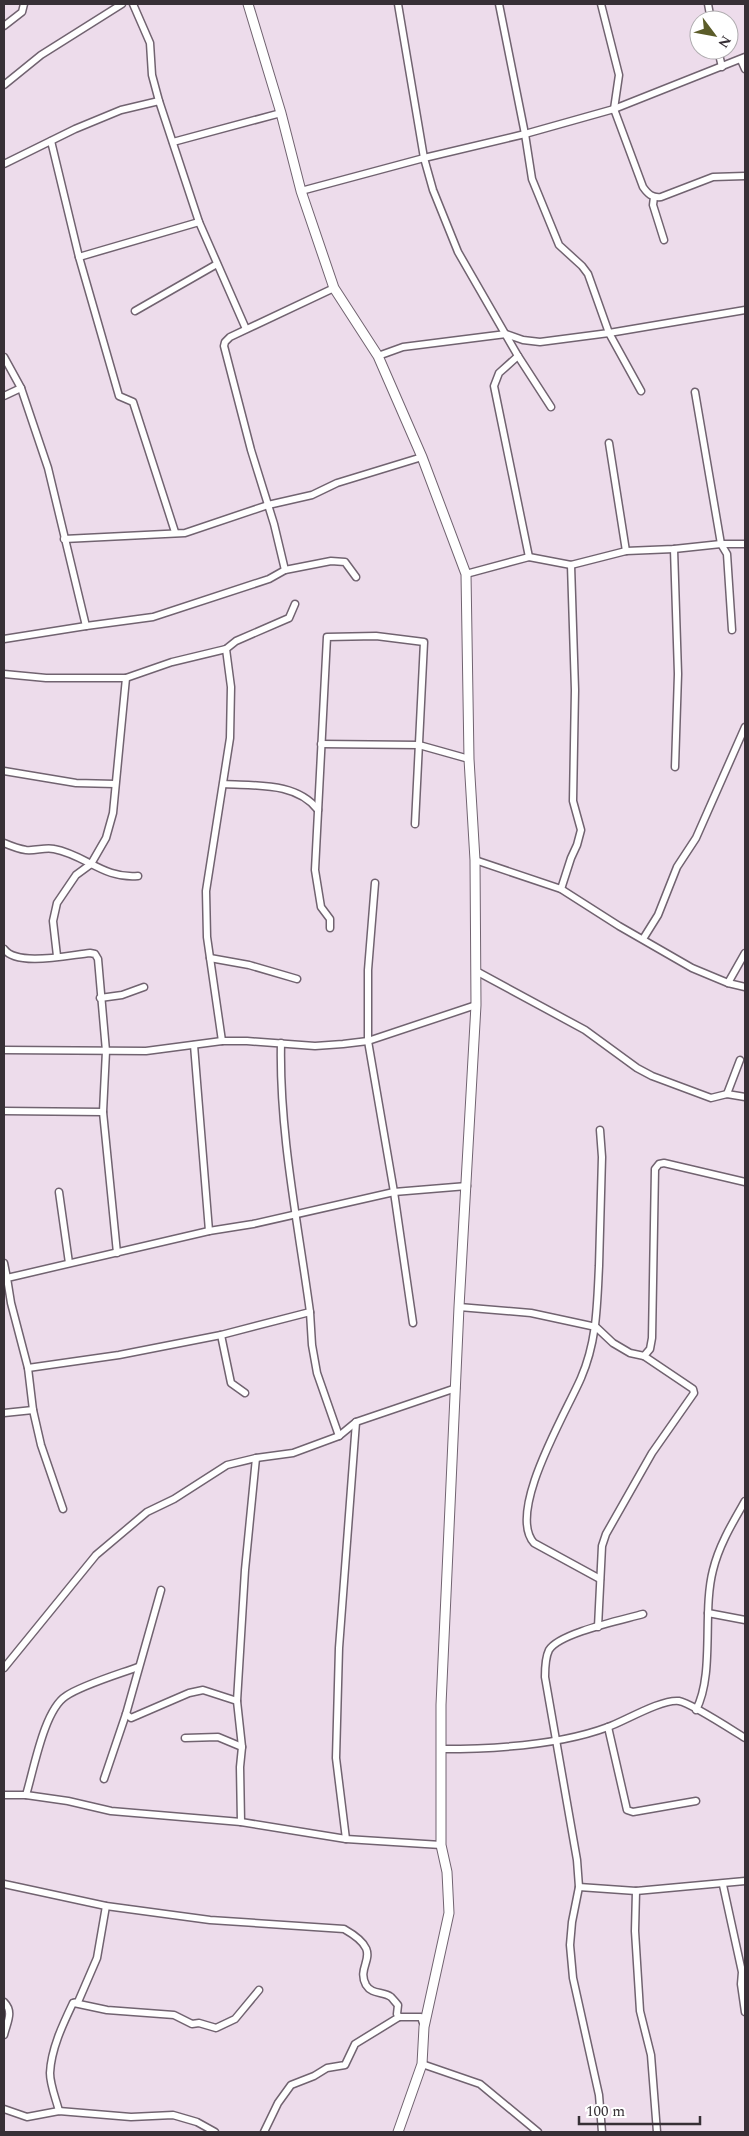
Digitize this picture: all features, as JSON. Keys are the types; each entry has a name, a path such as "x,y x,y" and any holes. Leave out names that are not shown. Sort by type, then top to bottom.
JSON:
{"street":[{"path":"4,26 22,12 24,4"},
{"path":"4,85 41,56 122,4"},
{"path":"133,4 150,43 152,75 159,101 199,222 246,329"},
{"path":"248,4 281,113 301,191 334,288 378,356 422,457 466,574 469,759 475,860 476,1005 442,1666 441,1845 448,1872 449,1913 424,2027 422,2064 398,2132"},
{"path":"398,4 424,158 433,190 458,252 518,356 551,407"},
{"path":"499,4 532,179 558,245 582,266 588,274 609,333 640,391"},
{"path":"601,4 619,75 614,108 643,187 654,197 661,197 713,177 745,176"},
{"path":"301,191 424,158 525,134 614,108 743,58 745,69"},
{"path":"720,60 722,67"},
{"path":"4,164 75,129 121,110 159,101"},
{"path":"173,142 281,113"},
{"path":"50,142 79,258 119,396 133,402 175,532"},
{"path":"654,197 653,205 664,240"},
{"path":"79,258 199,222"},
{"path":"135,311 217,264"},
{"path":"285,570 224,350 227,339 334,288"},
{"path":"378,356 402,347 506,334 522,340 540,342 609,333 745,310"},
{"path":"518,356 499,373 494,386 529,556"},
{"path":"4,357 21,388 48,468 86,626"},
{"path":"4,396 21,388"},
{"path":"695,392 721,544 727,554 732,630"},
{"path":"609,444 626,551"},
{"path":"64,539 185,533 268,505 312,495 337,483 422,457"},
{"path":"466,574 529,556 571,565 626,551 745,544"},
{"path":"674,549 678,674 676,767"},
{"path":"4,639 153,617 270,579 285,570 340,560 350,567 356,577"},
{"path":"561,889 571,858 578,846 581,830 573,801 575,690 571,565"},
{"path":"4,674 46,678 126,678 172,662 226,649 236,642 289,618 295,604"},
{"path":"330,928 330,919 321,907 315,870 327,637 376,636 424,642 415,824"},
{"path":"222,1041 207,937 206,890 230,738 232,687 226,649"},
{"path":"57,956 53,921 57,903 76,875 91,864 106,838 113,813 126,678"},
{"path":"643,939 658,915 677,867 696,838 745,728"},
{"path":"321,744 419,745 469,759"},
{"path":"4,771 76,783 116,784"},
{"path":"224,784 264,786 295,792 310,800 318,810"},
{"path":"4,843 26,850 52,848 71,853 108,873 125,877 138,876"},
{"path":"475,860 561,889 692,968 728,983 745,987"},
{"path":"375,883 368,970 368,1041 394,1192 413,1323"},
{"path":"4,949 8,954 18,958 30,959 95,954 98,959 106,1052 104,1112 117,1253"},
{"path":"728,983 745,953"},
{"path":"210,958 249,965 297,979"},
{"path":"476,971 585,1030 637,1068 652,1076 711,1098 728,1094 745,1097"},
{"path":"100,998 122,995 144,987"},
{"path":"4,1050 146,1052 222,1041 315,1046 368,1041 476,1005"},
{"path":"281,1043 280,1078 283,1113 310,1312 312,1345 317,1373 339,1436"},
{"path":"194,1045 209,1231"},
{"path":"728,1094 740,1060"},
{"path":"4,1111 104,1112"},
{"path":"600,1130 602,1157 596,1327 582,1376 536,1475 528,1501 526,1527 530,1538 534,1542 600,1579"},
{"path":"644,1356 650,1349 652,1338 656,1169 659,1164 664,1163 745,1182"},
{"path":"7,1278 209,1231 394,1192 467,1186"},
{"path":"59,1192 69,1263"},
{"path":"4,1263 11,1303 28,1368 33,1410 41,1445 62,1509"},
{"path":"459,1307 531,1313 596,1327 613,1343 630,1353 644,1356 692,1389 694,1393 692,1399 652,1453 612,1522 602,1546 598,1627"},
{"path":"28,1368 119,1354 221,1335 310,1312"},
{"path":"221,1335 231,1383 245,1393"},
{"path":"4,1666 96,1555 147,1512 174,1499 227,1465 256,1458 293,1453 339,1436 356,1422 456,1388"},
{"path":"4,1413 33,1410"},
{"path":"346,1839 336,1758 339,1648 356,1422"},
{"path":"241,1822 240,1767 242,1746 237,1701 245,1570 256,1458"},
{"path":"696,1710 704,1690 712,1570 722,1544 745,1501"},
{"path":"737,1514 745,1514"},
{"path":"104,1779 126,1714 161,1590"},
{"path":"708,1613 745,1620"},
{"path":"602,2132 599,2095 573,1978 570,1944 572,1922 579,1888 577,1860 545,1677 547,1655 552,1646 562,1638 643,1614"},
{"path":"26,1795 50,1714 60,1700 72,1692 138,1667"},
{"path":"126,1714 131,1718 189,1693 202,1690 237,1701"},
{"path":"442,1749 488,1748 555,1740 608,1727 673,1701 685,1702 745,1738"},
{"path":"608,1727 627,1810 632,1812 696,1800"},
{"path":"185,1738 218,1737 242,1746"},
{"path":"4,1794 68,1801 111,1811 241,1822 346,1839 441,1845"},
{"path":"579,1888 636,1891 723,1885 745,1881"},
{"path":"4,1884 106,1906 210,1920 344,1928 359,1938 367,1948 364,1980 366,1985 370,1990 390,1996 398,2005 397,2014 399,2017"},
{"path":"723,1885 742,1972 745,2012"},
{"path":"636,1891 635,1931 640,2011 651,2055 658,2132"},
{"path":"59,2111 50,2074 60,2029 73,2003 78,2002 97,1958 106,1906"},
{"path":"73,2003 107,2010 174,2015 192,2024 199,2023 216,2028 234,2019 259,1990"},
{"path":"4,2002 10,2009 4,2035"},
{"path":"264,2132 278,2103 291,2085 314,2076 327,2068 344,2064 355,2044 399,2017 420,2017 424,2027"},
{"path":"422,2064 480,2084 538,2132"},
{"path":"4,2109 27,2117 59,2111 131,2117 173,2116 197,2122 215,2132"}]}
